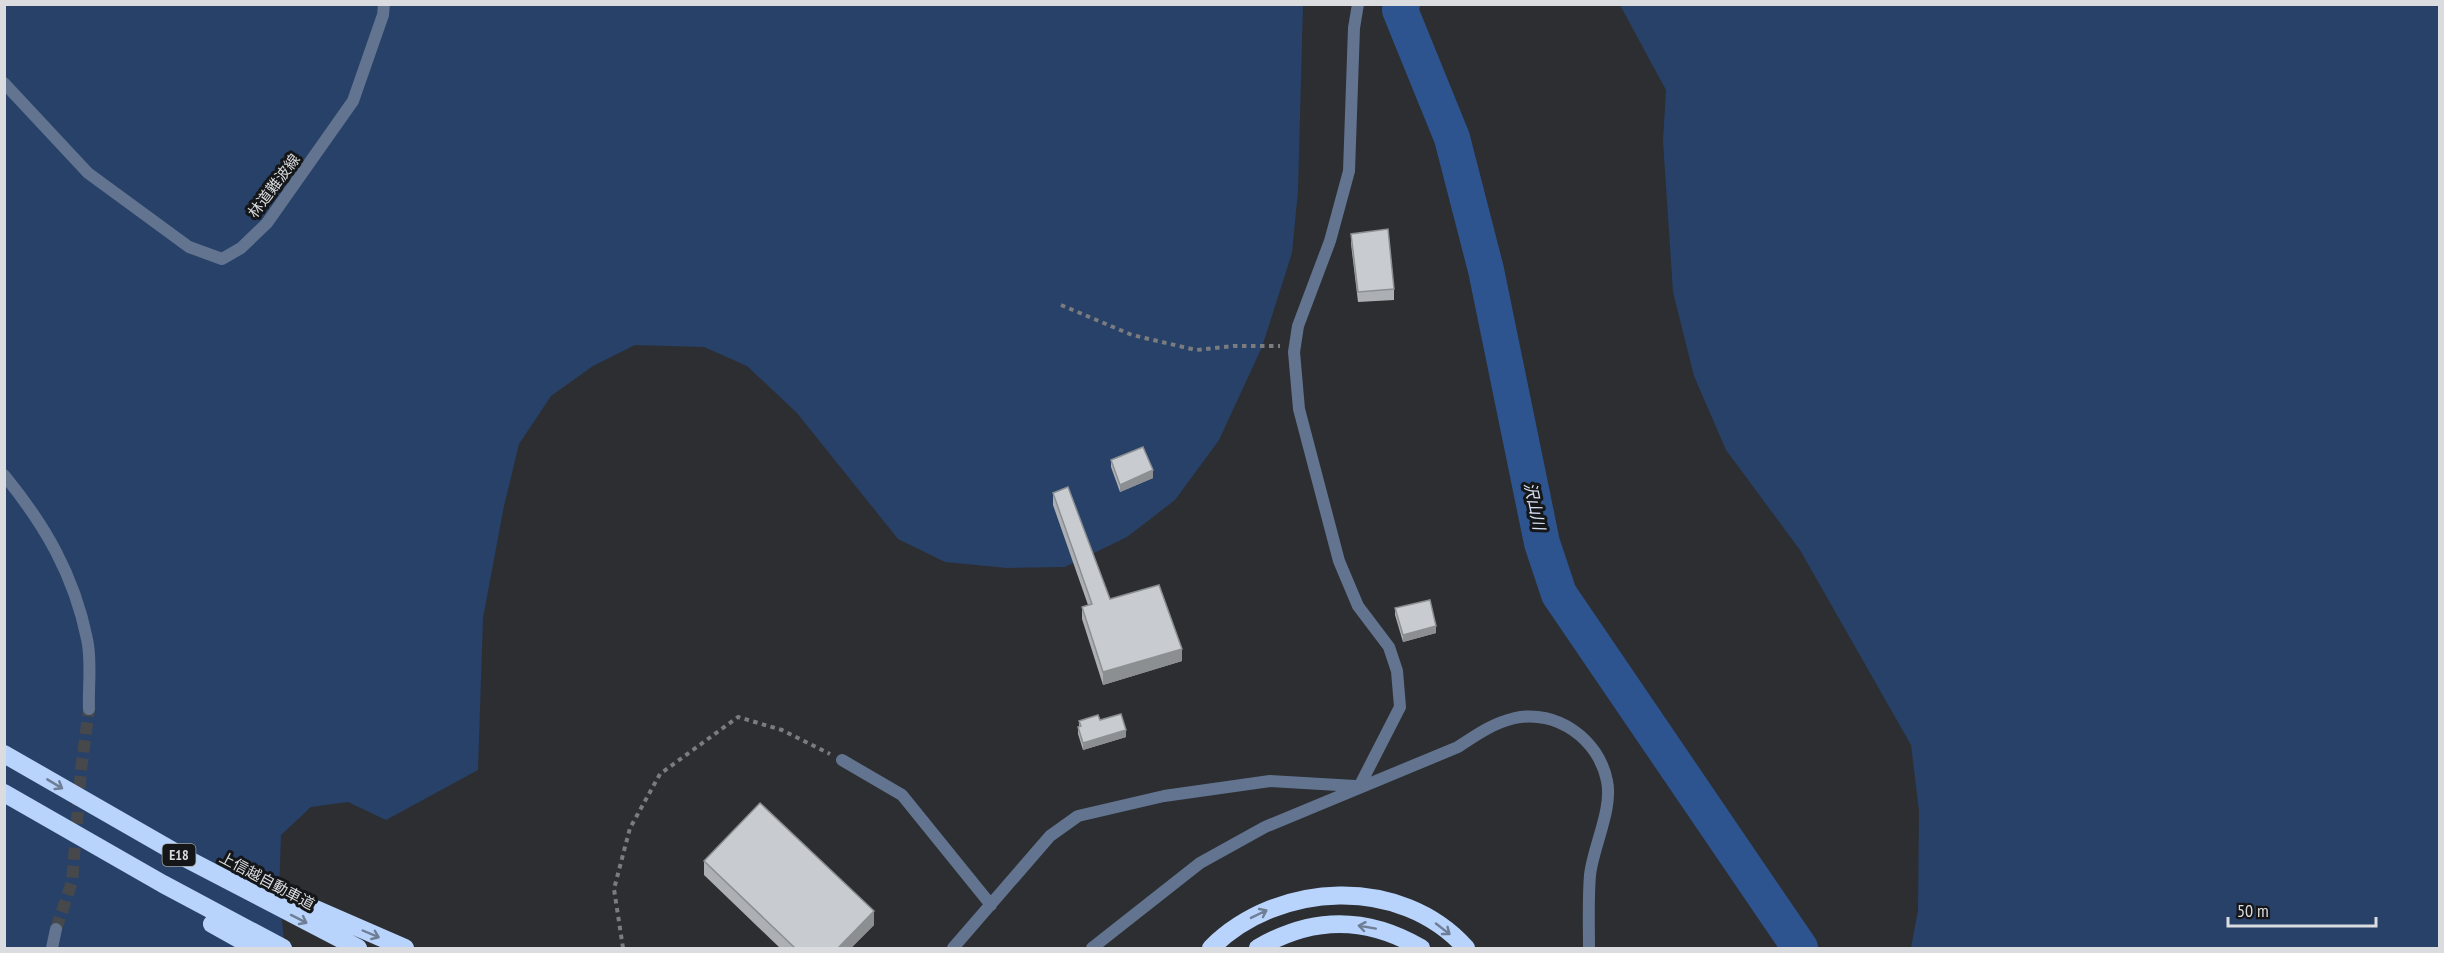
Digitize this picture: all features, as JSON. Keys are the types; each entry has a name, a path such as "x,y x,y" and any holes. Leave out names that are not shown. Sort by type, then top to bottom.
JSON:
{"highway":[{"name":"上信越自動車道","path":"4,754 207,870 358,948"},
{"name":"E18","path":"4,793 163,884 283,948"},
{"path":"89,804 303,905 405,948"},
{"path":"45,817 120,869 255,948"},
{"path":"1212,948 1248,919 1277,906 1309,897 1342,895 1377,899 1408,908 1437,923 1466,948"},
{"path":"1258,948 1276,938 1309,927 1342,923 1373,927 1402,937 1421,948"}],"street":[{"name":"林道難波線","path":"4,83 87,173 189,247 222,259 241,248 267,223 353,101 383,15 384,4"},
{"path":"1358,4 1354,28 1349,171 1330,241 1298,326 1294,352 1299,409 1340,561 1358,606 1389,647 1397,671 1400,707 1359,787"},
{"path":"4,475 28,505 58,552 75,592 88,641 89,709"},
{"path":"1092,948 1200,863 1265,827 1458,747 1485,728 1516,718 1545,717 1574,730 1594,749 1607,781 1605,818 1590,873 1589,948"},
{"path":"842,760 902,795 991,905"},
{"path":"953,948 1050,836 1078,816 1164,796 1270,781 1359,787"},
{"path":"52,948 56,929"}],"path":[{"path":"1061,305 1132,335 1196,350 1234,346 1296,346"},
{"path":"623,948 614,890 630,828 660,774 738,717 783,730 842,760"}],"shaded area":[{"path":"5,5 1303,5 1298,191 1292,253 1262,347 1219,440 1175,500 1127,537 1065,567 1007,568 945,562 898,539 797,413 747,366 704,347 635,345 593,366 551,396 519,444 504,506 483,618 478,770 386,820 348,802 311,807 281,835 279,894 285,948 5,948"},
{"path":"1620,5 2439,5 2439,948 1911,948 1918,910 1919,811 1911,745 1800,550 1726,450 1694,376 1673,292 1663,141 1666,90"}],"building":[{"path":"1388,229 1394,289 1358,292 1351,234"},
{"path":"1143,447 1153,470 1120,485 1111,460"},
{"path":"1068,487 1110,599 1159,585 1182,649 1103,672 1082,607 1092,604 1053,493"},
{"path":"1430,600 1436,626 1403,635 1395,608"},
{"path":"1121,714 1126,730 1083,743 1078,727 1081,726 1079,721 1098,715 1100,720"},
{"path":"760,803 874,911 838,948 795,948 704,861"}],"waterway":[{"name":"沢山川","path":"1402,4 1400,10 1452,138 1486,270 1542,543 1559,594 1800,948"}],"tunnel":[{"path":"56,929 72,882 81,770 89,709"}]}
